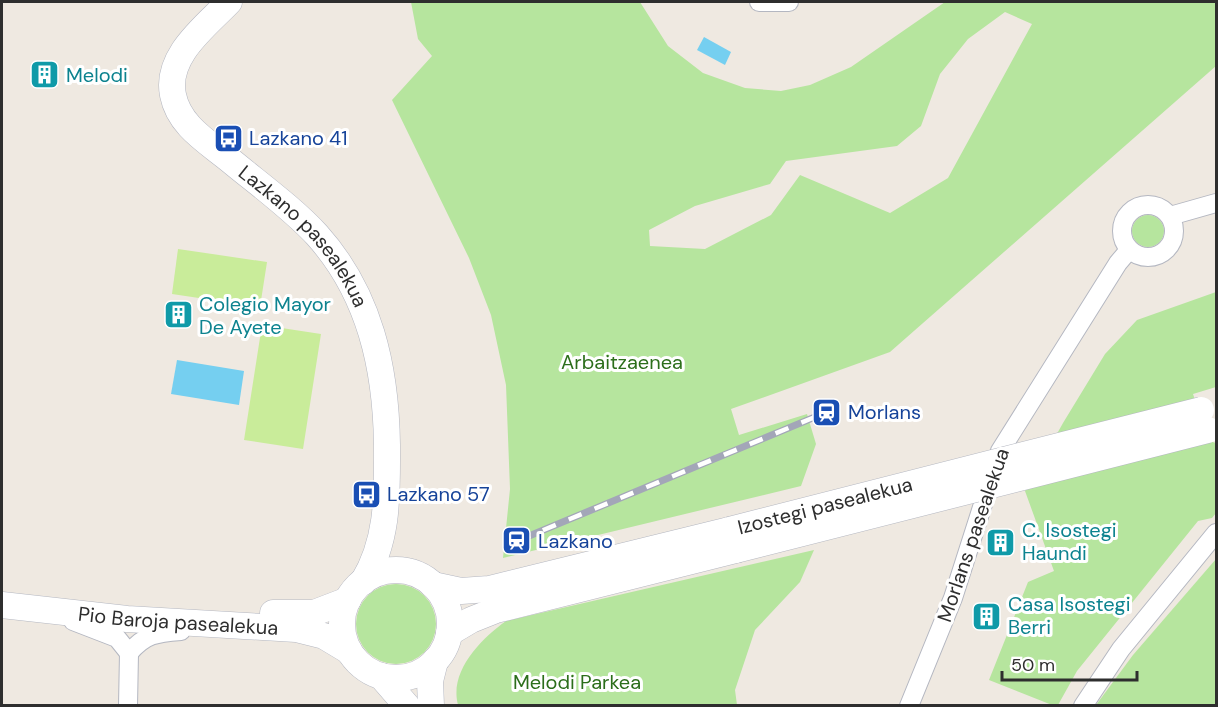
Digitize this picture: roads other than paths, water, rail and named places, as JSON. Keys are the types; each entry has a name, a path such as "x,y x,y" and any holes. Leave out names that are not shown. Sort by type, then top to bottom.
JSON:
{"main road":[{"name":"Lazkano pasealekua","path":"229,2 185,49 176,64 172,94 186,125 315,233 341,264 363,305 375,340 384,384 387,429 386,519"},
{"name":"Izostegi pasealekua","path":"433,585 461,591 489,589 732,540 1212,422"},
{"path":"386,519 394,547 409,572"},
{"path":"386,519 379,551 356,591 342,625 349,651 363,667 381,676 393,678 416,674 435,661"},
{"name":"Izostegi pasealekua","path":"449,633 471,620 496,610 732,540"},
{"path":"356,591 385,572 409,572 433,585 447,607 449,633 435,661 430,681 432,705"},
{"name":"Pio Baroja pasealekua","path":"2,592 193,611 302,614 326,610 356,591"},
{"name":"Pio Baroja pasealekua","path":"2,605 172,623 247,626 310,632 337,642 349,651"},
{"path":"381,676 407,705"}],"street":[{"path":"759,2 789,2"},
{"path":"1170,216 1216,203"},
{"path":"1153,205 1170,216 1174,231 1168,249 1154,257 1137,256 1129,250 1122,240 1121,230 1123,222 1134,208 1153,205"},
{"name":"Morlans pasealekua","path":"909,705 953,598 981,506 1007,438 1118,263 1129,250"},
{"path":"1083,705 1121,649 1216,533"},
{"path":"43,610 117,638 129,653"},
{"path":"128,705 129,653 141,639 161,633 247,626"}],"water":[{"path":"704,37 731,52 725,65 697,50"},
{"path":"177,360 244,371 239,405 171,394"}],"railway":[{"path":"517,541 827,412"}],"place":[{"name":"Melodi","path":"45,75"},
{"name":"Lazkano 41","path":"228,138"},
{"name":"Colegio Mayor De Ayete","path":"178,315"},
{"name":"Morlans","path":"827,412"},
{"name":"Lazkano 57","path":"366,494"},
{"name":"Lazkano","path":"517,541"},
{"name":"C. Isostegi Haundi","path":"1001,542"},
{"name":"Casa Isostegi Berri","path":"987,616"}],"park label":[{"name":"Arbaitzaenea","path":"622,362"},
{"name":"Melodi Parkea","path":"577,682"}]}
